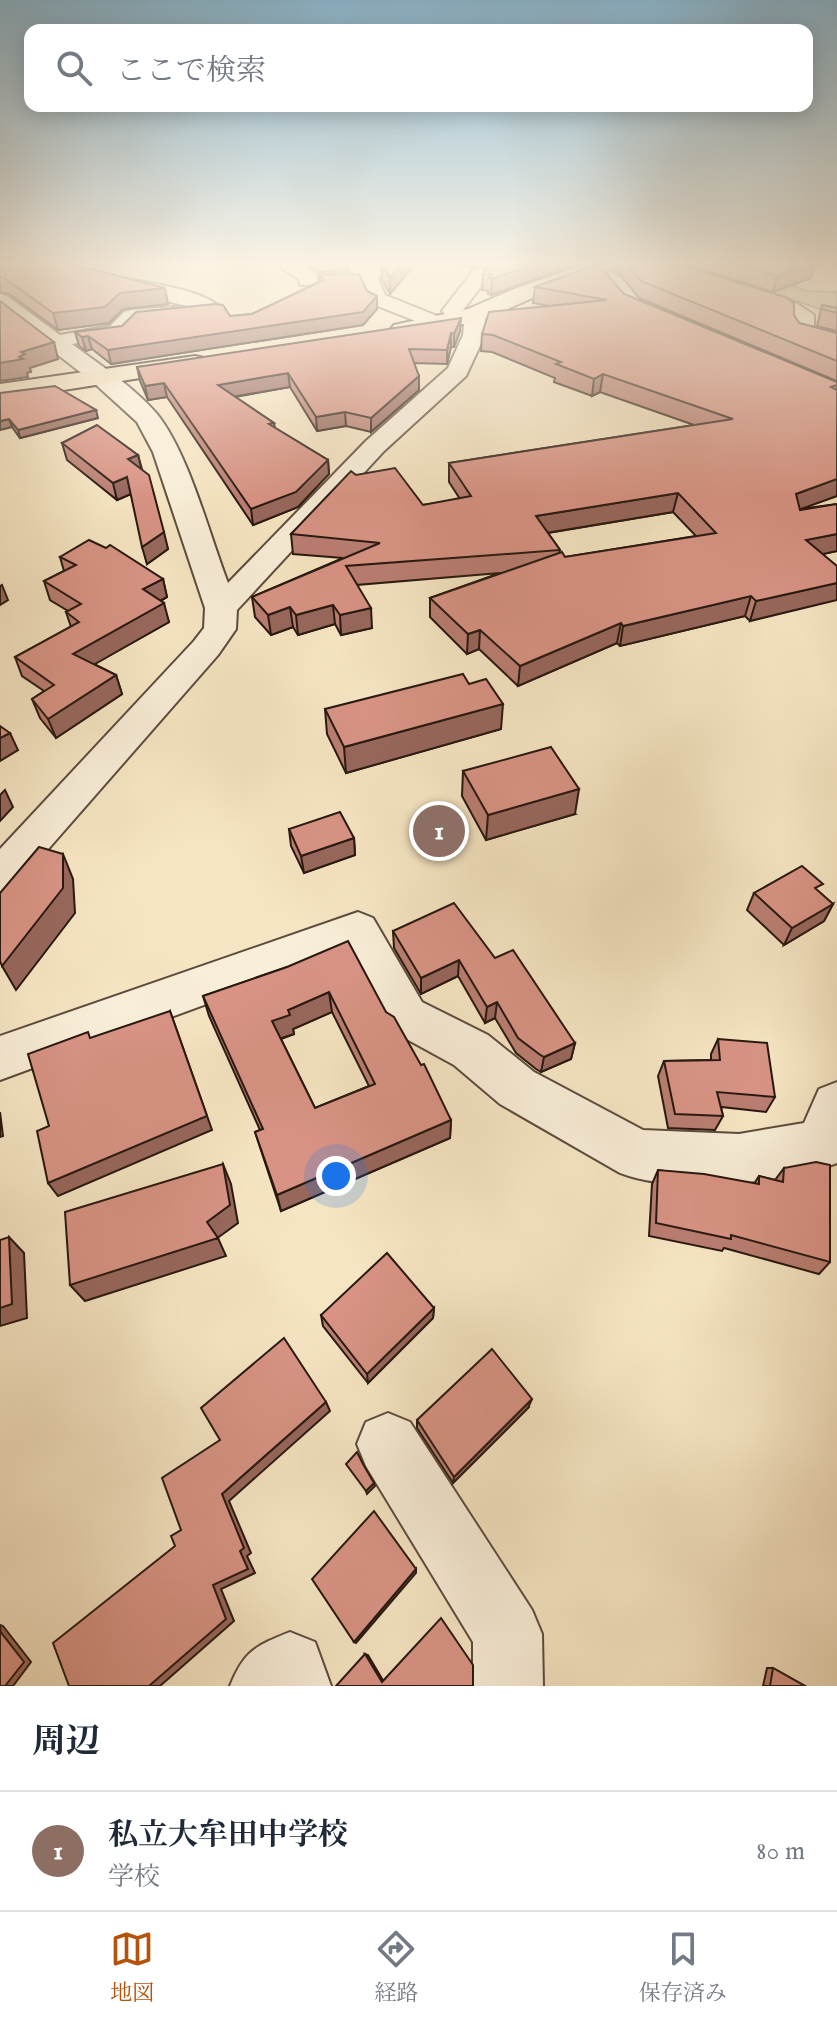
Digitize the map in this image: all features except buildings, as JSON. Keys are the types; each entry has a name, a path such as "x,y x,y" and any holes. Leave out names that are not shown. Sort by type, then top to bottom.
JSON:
{"main road":[{"path":"0,392 217,359"}],"street":[{"path":"0,876 220,629 221,608 166,452 147,418 53,340"},
{"path":"221,608 375,446 458,371 472,340"},
{"path":"0,1058 358,930 406,1016 471,1050 517,1088 638,1155 739,1159 820,1145 837,1105"},
{"path":"388,1444 508,1634 508,1686"},
{"path":"265,1686 290,1667 296,1686"}],"place":[{"name":"私立大牟田中学校","path":"439,831"}]}
